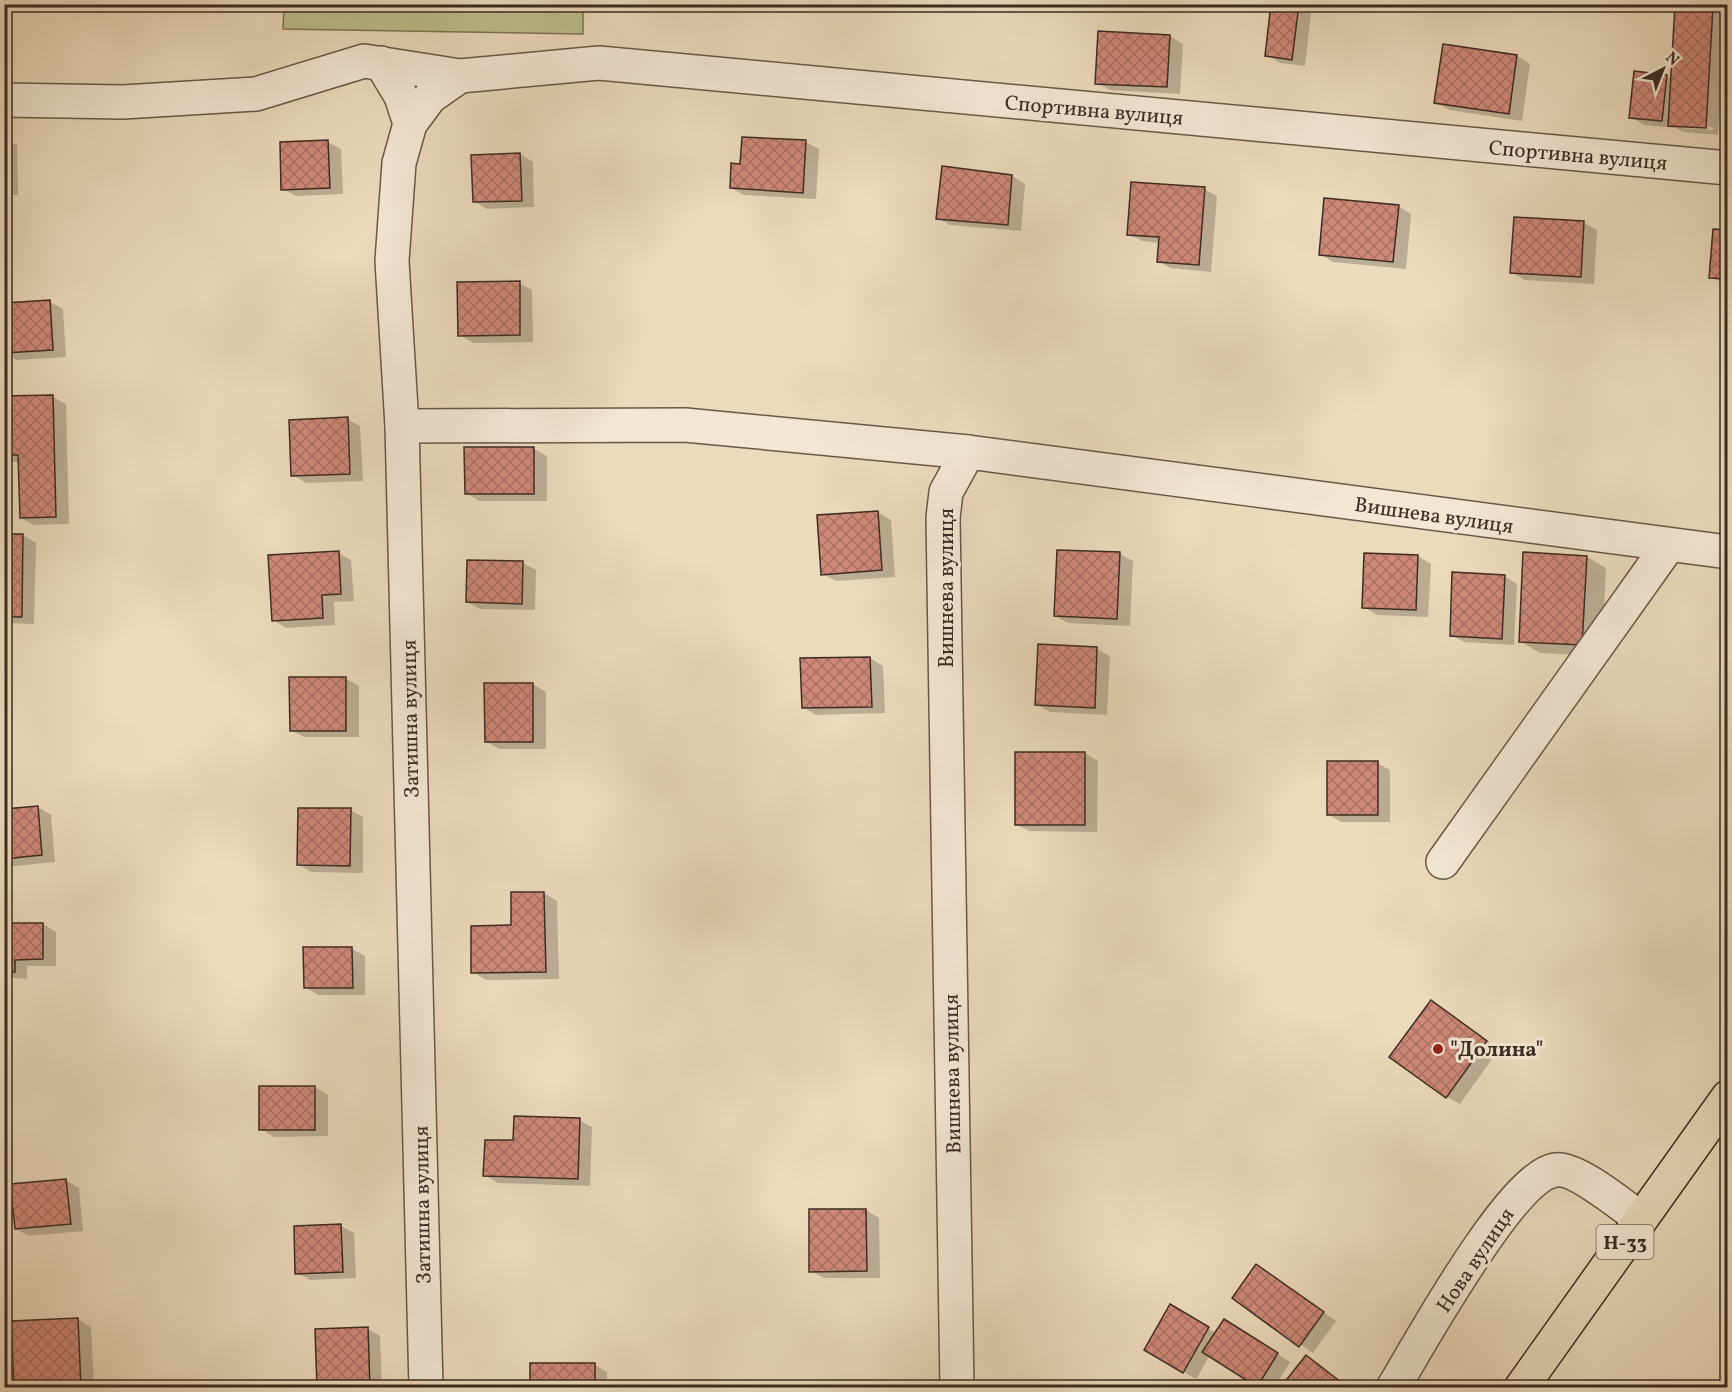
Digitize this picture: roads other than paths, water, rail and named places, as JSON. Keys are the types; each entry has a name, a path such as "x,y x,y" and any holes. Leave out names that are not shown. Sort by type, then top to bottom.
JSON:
{"main road":[{"name":"Н-33","path":"1521,1388 1728,1097"}],"street":[{"path":"4,100 123,102 255,94 364,61 460,76"},
{"path":"381,63 400,96 410,123"},
{"name":"Спортивна вулиця","path":"460,76 599,63 1728,168"},
{"name":"Затишна вулиця","path":"426,1388 402,426 392,261 399,163 410,123 430,97 460,76"},
{"path":"402,426 686,424 968,452"},
{"name":"Вишнева вулиця","path":"957,1388 943,518 946,492 968,452 1668,546 1728,552"},
{"path":"1443,862 1668,546"},
{"name":"Нова вулиця","path":"1393,1388 1489,1233 1537,1179 1554,1170 1569,1171 1641,1219"}],"place":[{"name":"\"Долина\"","path":"1438,1049"}]}
